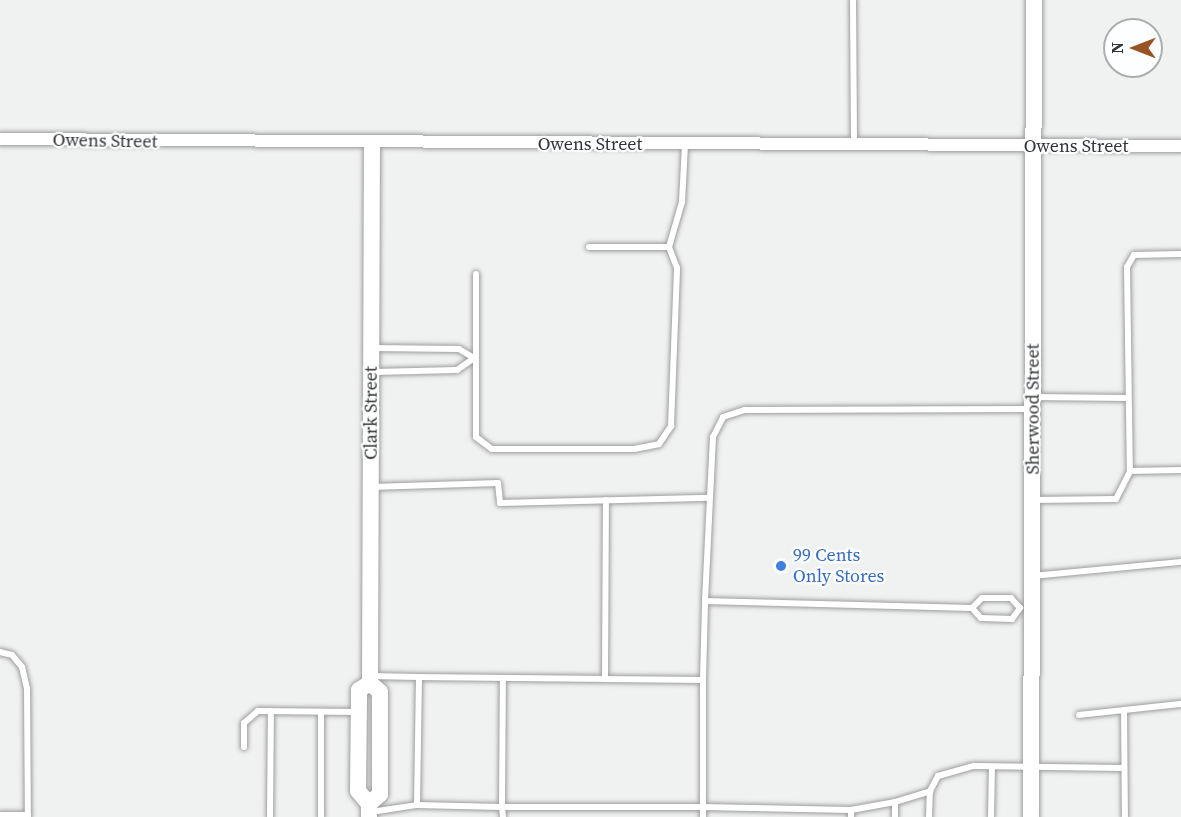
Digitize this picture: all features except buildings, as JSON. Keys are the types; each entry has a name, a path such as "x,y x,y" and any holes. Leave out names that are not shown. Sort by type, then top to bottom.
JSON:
{"street":[{"name":"Sherwood Street","path":"1031,817 1026,608 1032,576 1034,0"},
{"name":"Owens Street","path":"0,140 372,144 1181,146"},
{"name":"Clark Street","path":"370,680 359,690 358,791 369,811 380,794 380,692 370,680 372,144"},
{"path":"359,712 369,715 370,770 380,780"}],"lane":[{"path":"853,0 854,145"},
{"path":"476,274 474,358 476,437 492,450 659,444 671,426 677,268 669,247 682,202 685,144"},
{"path":"590,247 669,247"},
{"path":"1032,500 1116,499 1130,471 1127,267 1134,255 1181,254"},
{"path":"371,348 459,349 474,358"},
{"path":"371,372 457,370 474,358"},
{"path":"703,817 705,601 713,437 723,417 745,410 1033,403 1128,398"},
{"path":"1130,471 1181,470"},
{"path":"371,487 498,483 500,503 710,498"},
{"path":"605,679 606,500"},
{"path":"1032,576 1181,562"},
{"path":"705,601 972,608 982,598 1011,598 1026,608 1012,619 981,618 972,608"},
{"path":"0,652 12,655 22,667 27,689 28,816 0,815"},
{"path":"417,805 419,677"},
{"path":"370,680 419,677 703,680"},
{"path":"502,817 503,678"},
{"path":"1079,715 1181,704"},
{"path":"1124,710 1125,817"},
{"path":"244,747 244,723 250,714 271,711 359,712"},
{"path":"270,817 271,711"},
{"path":"321,712 321,817"},
{"path":"991,817 992,766"},
{"path":"929,817 930,791 938,776 992,766 1124,768"},
{"path":"369,811 417,805 703,807 851,814 930,791"},
{"path":"895,802 895,817"}],"place":[{"name":"99 Cents Only Stores","path":"781,566"}]}
